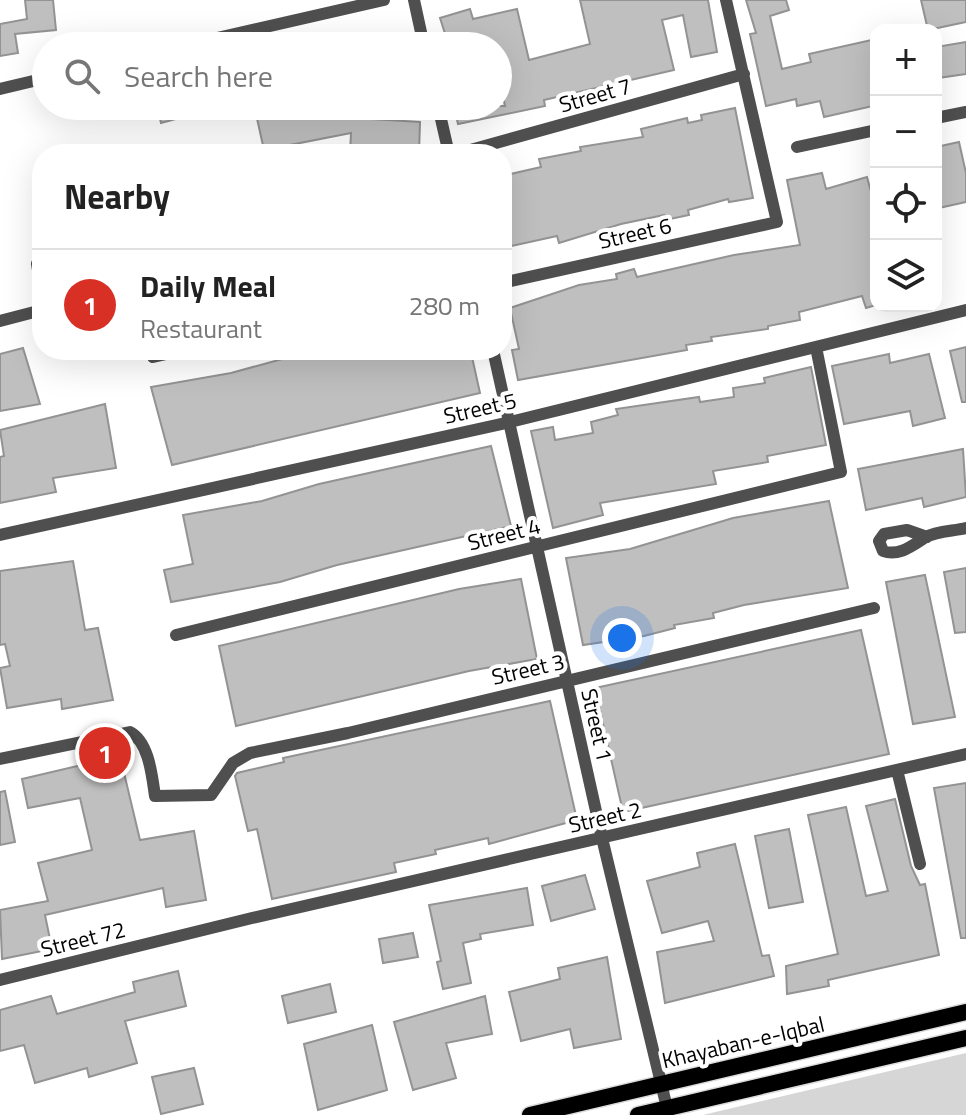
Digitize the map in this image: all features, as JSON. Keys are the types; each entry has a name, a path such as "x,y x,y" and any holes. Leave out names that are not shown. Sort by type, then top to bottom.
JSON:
{"main road":[{"name":"Khayaban-e-Iqbal","path":"530,1115 966,1012"},
{"path":"638,1115 966,1038"}],"street":[{"path":"243,32 384,0"},
{"path":"414,0 421,32"},
{"path":"726,0 744,74"},
{"name":"Street 7","path":"492,144 744,74"},
{"name":"Street 6","path":"512,281 777,222 744,74"},
{"path":"0,89 32,81"},
{"path":"942,117 966,112"},
{"path":"441,120 447,144"},
{"path":"797,147 870,131"},
{"name":"Street 5","path":"0,535 510,422 966,310"},
{"path":"0,321 32,313"},
{"name":"Street 4","path":"176,635 841,472 816,347"},
{"name":"Street 1","path":"495,360 602,838 667,1108"},
{"path":"927,537 966,528"},
{"name":"Street 3","path":"0,759 130,732 138,736 155,796 211,795 239,758 268,746 348,733 874,608"},
{"name":"Street 2","path":"175,937 966,754"},
{"path":"897,770 920,864"},
{"name":"Street 72","path":"0,980 175,937"}],"shaded area":[{"path":"966,1053 966,1115 703,1115"}],"building":[{"path":"25,0 53,0 56,30 15,34 18,53 0,56 0,24 27,19"},
{"path":"580,0 708,0 717,52 691,57 683,15 662,20 674,70 544,100 545,106 512,113 512,32 444,32 440,18 470,9 473,19 517,9 529,60 590,44"},
{"path":"746,0 786,0 789,10 770,16 782,69 811,62 809,54 870,40 870,107 824,117 820,101 797,106 796,99 766,106 750,34 756,33"},
{"path":"921,0 966,0 966,22 942,27 942,24 927,24"},
{"path":"966,42 966,74 942,77 942,46"},
{"path":"735,108 753,198 729,202 728,199 688,210 689,215 665,220 664,215 621,224 559,243 557,236 512,246 512,174 541,167 539,159 581,151 580,147 643,137 641,129 687,118 688,123 702,120 701,115"},
{"path":"257,120 420,122 419,144 350,144 351,133 295,144 263,144"},
{"path":"457,120 477,120 458,124"},
{"path":"959,142 966,173 966,202 942,207 942,168 942,146"},
{"path":"822,173 826,189 867,177 870,188 870,307 866,308 862,296 799,312 800,320 768,326 768,329 711,337 712,341 686,345 687,350 518,380 512,350 519,349 512,307 579,285 617,279 616,274 634,269 637,277 734,255 800,245 787,180"},
{"path":"966,347 966,402 962,402 950,351"},
{"path":"23,348 40,404 0,411 0,354"},
{"path":"889,354 890,363 929,354 945,418 913,426 910,411 844,424 832,366"},
{"path":"278,360 473,360 480,393 172,465 151,387 231,373"},
{"path":"811,367 826,445 767,456 768,462 713,471 716,484 600,503 603,515 553,528 531,431 553,427 555,440 593,433 591,422 618,415 616,409 699,397 700,402 734,397 733,388 765,383 764,378"},
{"path":"105,404 116,468 53,478 56,492 0,503 0,457 4,456 0,430"},
{"path":"491,446 511,526 337,565 280,582 171,602 164,570 193,564 183,515 262,501 319,484"},
{"path":"963,449 966,497 924,507 922,498 866,510 858,469"},
{"path":"829,501 848,588 744,605 713,613 714,618 674,625 675,628 644,636 583,645 566,558 630,549 733,518"},
{"path":"73,561 85,630 98,628 113,700 62,709 61,699 7,708 0,668 10,666 5,644 0,645 0,571"},
{"path":"966,568 966,632 955,633 944,572"},
{"path":"925,575 955,717 913,724 886,582"},
{"path":"521,579 537,659 469,671 236,726 219,646 459,589"},
{"path":"861,630 889,754 623,812 595,688"},
{"path":"550,701 577,820 489,844 488,838 435,850 436,854 394,863 396,872 272,899 257,829 248,831 235,776 237,773 284,762 283,758"},
{"path":"120,756 140,840 194,831 206,900 166,907 163,888 45,915 52,949 2,959 0,910 48,901 38,863 92,850 80,798 28,808 22,779"},
{"path":"966,783 966,938 961,938 934,788"},
{"path":"5,791 15,842 0,845 0,792"},
{"path":"895,799 911,866 920,885 925,884 939,955 828,980 829,986 787,994 786,966 838,954 808,815 846,807 866,896 888,891 866,806"},
{"path":"789,829 803,902 769,908 755,836"},
{"path":"735,844 762,956 769,955 774,976 665,1003 657,952 714,941 708,921 662,933 647,881 700,867 697,853"},
{"path":"585,875 595,909 551,921 542,886"},
{"path":"527,888 533,925 480,934 481,939 463,943 471,983 443,989 437,962 441,961 429,905"},
{"path":"413,933 418,957 383,963 379,939"},
{"path":"607,957 621,1039 574,1048 570,1029 521,1041 509,992 560,979 558,968"},
{"path":"178,971 186,1006 125,1021 137,1063 89,1077 87,1068 35,1083 24,1045 0,1051 0,1010 51,996 57,1014 135,992 133,982"},
{"path":"330,984 336,1012 288,1023 282,996"},
{"path":"485,996 492,1034 446,1043 456,1078 413,1090 394,1022"},
{"path":"372,1025 387,1090 318,1110 304,1044"},
{"path":"194,1068 203,1104 161,1114 152,1077"}],"place":[{"name":"Daily Meal","path":"105,753"}]}
